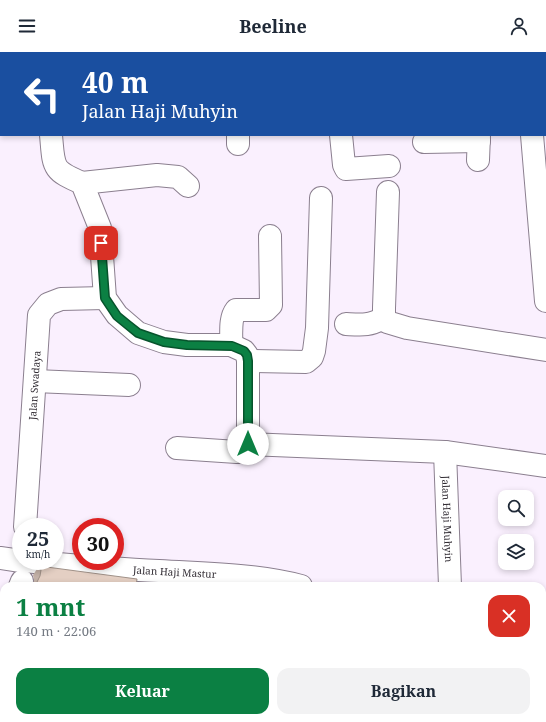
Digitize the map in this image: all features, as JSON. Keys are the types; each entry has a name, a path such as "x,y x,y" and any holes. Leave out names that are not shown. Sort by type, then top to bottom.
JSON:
{"street":[{"path":"51,136 54,166 63,175 82,183 157,175 178,177 188,186"},
{"path":"341,136 344,165 346,169 389,166"},
{"path":"532,136 541,174 538,220 546,294"},
{"path":"424,142 479,145"},
{"path":"82,183 100,228 105,298 117,316 138,333 164,342 187,345 232,346 244,351 247,355 248,444 242,450 237,452 177,448"},
{"path":"388,192 384,318 387,322 408,328 546,350"},
{"path":"248,361 306,362 312,357 317,326 321,198"},
{"path":"232,346 232,320 234,312 236,310 266,310 271,305 270,236"},
{"name":"Jalan Swadaya","path":"26,518 40,315 48,304 61,299 105,298"},
{"path":"346,324 365,325 384,318"},
{"path":"35,381 129,385"},
{"path":"248,444 445,452 546,466"},
{"name":"Jalan Haji Muhyin","path":"445,452 450,582"},
{"name":"Jalan Haji Mastur","path":"0,558 22,572 108,568 235,575 286,582"}],"building":[{"path":"64,569 137,579 137,582 37,582 41,570"}],"route":[{"path":"101,243 105,298 117,316 138,333 164,342 187,345 232,346 244,351 247,355 248,444"}]}
